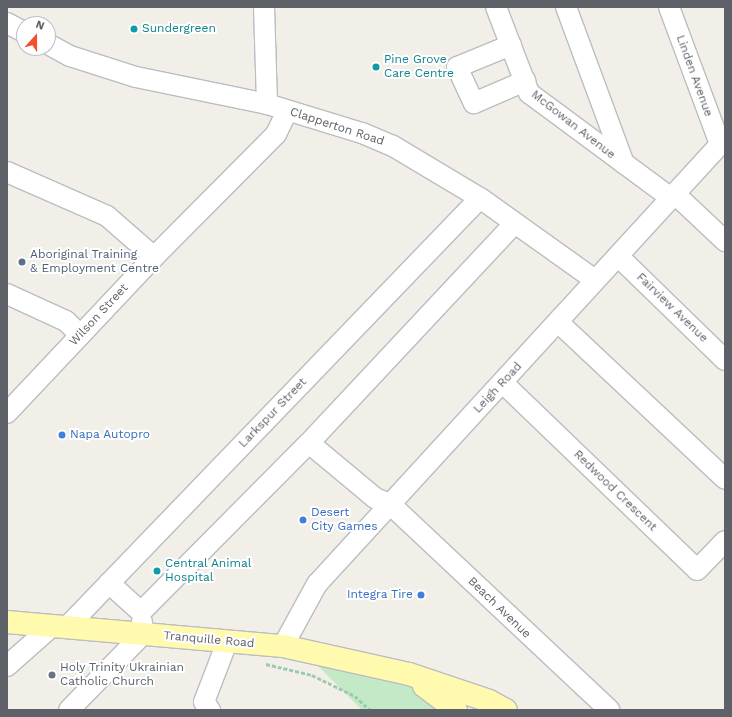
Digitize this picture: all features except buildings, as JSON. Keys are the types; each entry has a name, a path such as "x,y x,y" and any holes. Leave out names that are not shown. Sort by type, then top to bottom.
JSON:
{"main road":[{"name":"Tranquille Road","path":"7,622 283,646 409,674 489,701 506,710"},
{"path":"409,674 456,710"}],"street":[{"name":"McGowan Avenue","path":"496,7 529,93 624,164 673,196 725,241"},
{"path":"566,7 624,164"},
{"name":"Linden Avenue","path":"669,7 723,141"},
{"path":"262,8 267,104"},
{"path":"7,23 16,28"},
{"path":"511,45 457,67 474,102 525,81"},
{"name":"Clapperton Road","path":"56,48 70,56 136,77 267,104 362,133 392,146 480,198 595,280"},
{"name":"Wilson Street","path":"7,413 154,257 276,134 288,110"},
{"name":"Leigh Road","path":"283,646 316,584 503,383 595,280 619,257 723,141"},
{"path":"7,172 107,216 154,257"},
{"name":"Larkspur Street","path":"7,666 59,627 109,583 480,198"},
{"path":"141,612 309,443 515,223"},
{"name":"Fairview Avenue","path":"619,257 725,360"},
{"path":"7,294 66,322 80,335"},
{"path":"558,322 725,479"},
{"name":"Redwood Crescent","path":"503,383 697,570 725,541"},
{"name":"Beach Avenue","path":"309,443 375,498 390,504 608,710"},
{"path":"69,710 143,634 141,612 109,583"},
{"path":"210,710 204,702 227,642"}],"path":[{"path":"265,664 312,675 355,696 370,710"}],"green space":[{"path":"312,660 410,682 446,710 362,710"}],"place":[{"name":"Sundergreen","path":"134,29"},
{"name":"Pine Grove Care Centre","path":"376,67"},
{"name":"Aboriginal Training & Employment Centre","path":"22,262"},
{"name":"Napa Autopro","path":"62,435"},
{"name":"Desert City Games","path":"303,520"},
{"name":"Central Animal Hospital","path":"157,571"},
{"name":"Integra Tire","path":"421,595"},
{"name":"Holy Trinity Ukrainian Catholic Church","path":"52,675"}]}
